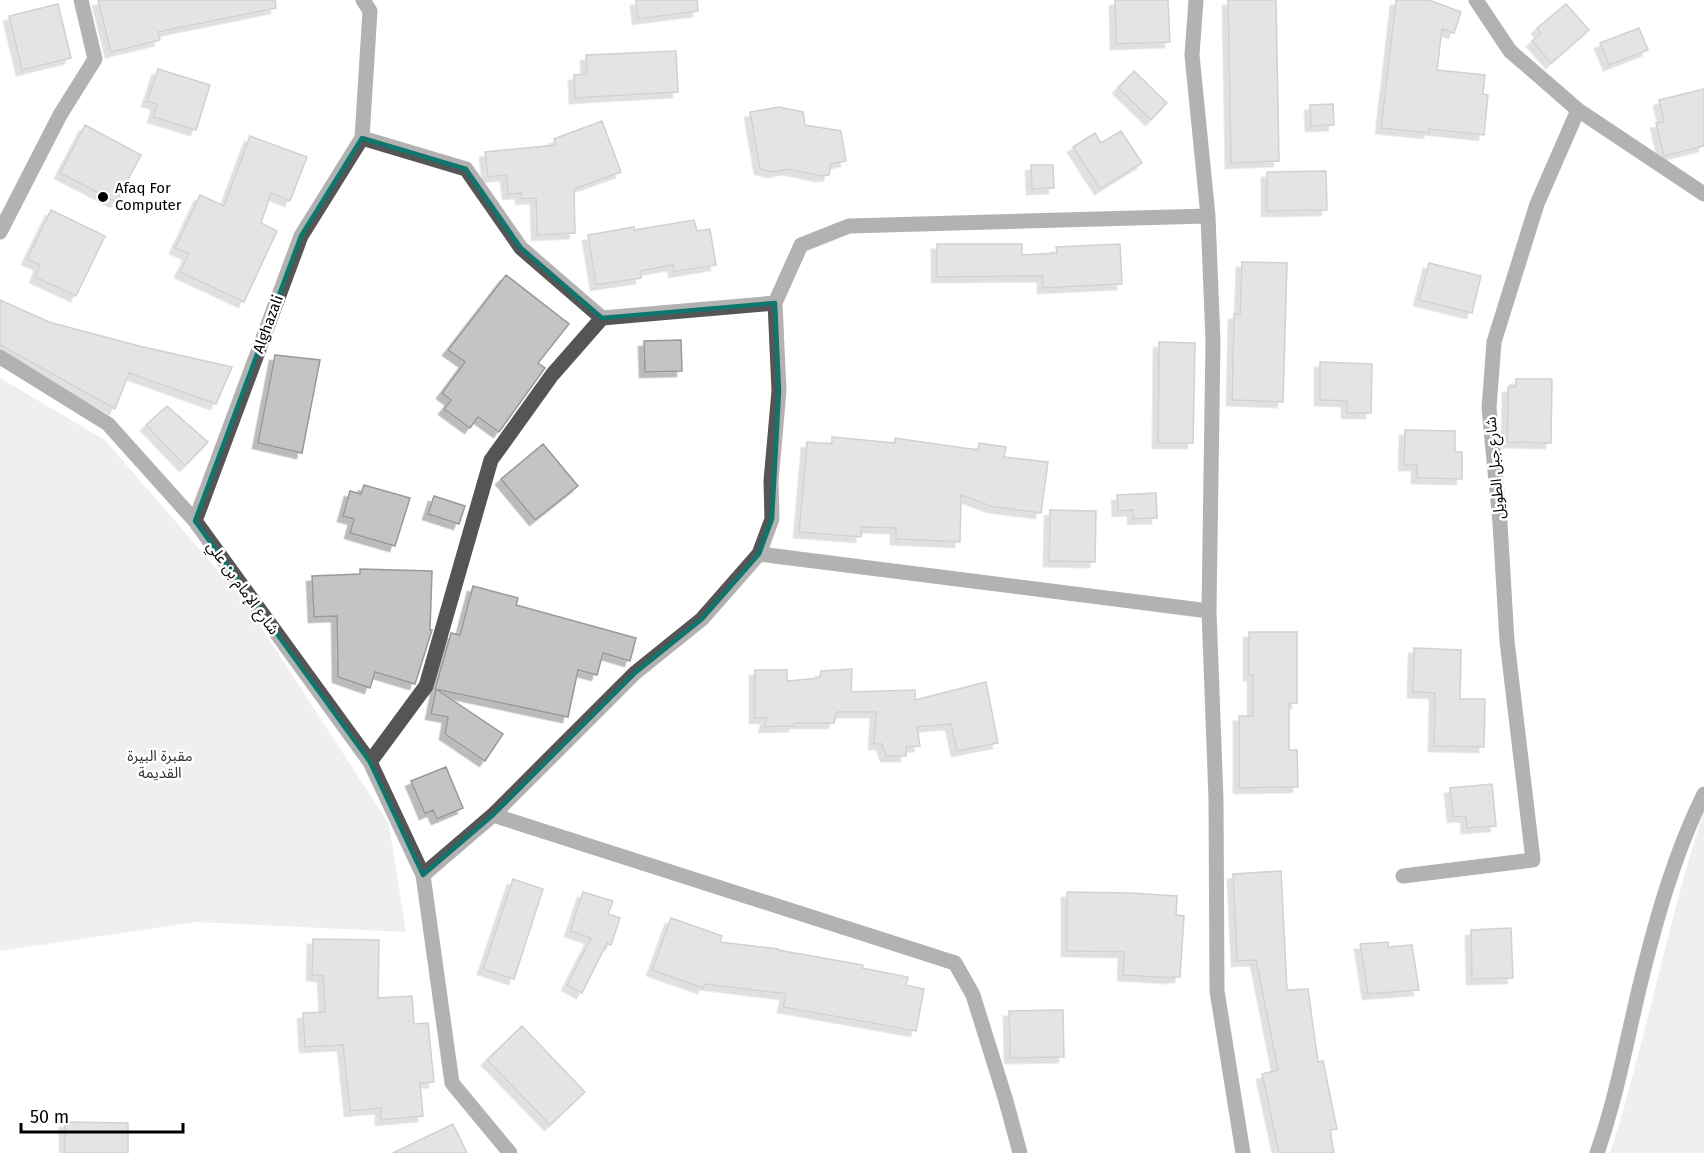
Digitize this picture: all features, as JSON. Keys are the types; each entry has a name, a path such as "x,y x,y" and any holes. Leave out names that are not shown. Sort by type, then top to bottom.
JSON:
{"street":[{"path":"0,232 60,115 95,58 81,0"},
{"path":"363,0 370,11 363,138 466,169 521,248 602,318"},
{"path":"1196,0 1192,55 1208,216 1214,341 1209,611 1216,799 1217,990 1243,1153"},
{"path":"1476,0 1510,51 1578,110 1704,194"},
{"name":"شارع جبل الطويل","path":"1403,876 1533,860 1507,640 1500,523 1489,408 1494,342 1536,204 1578,110"},
{"name":"Alghazali","path":"195,521 301,236 363,138"},
{"path":"423,875 493,815 635,673 702,619 759,554 772,519 771,481 779,391 776,303 801,245 849,226 1208,216"},
{"path":"370,762 426,686 491,460 552,375 602,318 776,303"},
{"name":"شارع الإمام بن علي","path":"0,357 108,424 195,521 370,762 423,875 452,1083 510,1153"},
{"path":"759,554 1209,611"},
{"path":"1597,1153 1610,1118 1639,987 1664,898 1703,802"},
{"path":"493,815 955,963 973,995 1020,1153"}],"highlighted area":[{"path":"362,138 466,169 521,248 602,318 775,303 779,391 772,519 759,554 702,619 635,673 493,815 423,875 370,762 195,521 301,236"}],"green space":[{"name":"مقبرة البيرة القديمة","path":"0,378 105,440 245,602 389,824 406,932 196,922 0,951"},
{"path":"1704,811 1704,1153 1610,1153 1635,1068 1679,896"}],"building":[{"path":"98,0 275,0 276,8 158,32 160,40 111,52"},
{"path":"636,0 697,0 698,11 638,19"},
{"path":"1115,0 1168,0 1170,42 1116,44"},
{"path":"1228,0 1276,0 1279,161 1231,163"},
{"path":"1396,0 1429,0 1461,12 1454,33 1442,29 1437,70 1485,75 1483,94 1488,95 1484,135 1429,129 1429,133 1381,128"},
{"path":"58,4 71,58 22,70 9,16"},
{"path":"1566,4 1589,30 1551,63 1532,41 1541,33 1537,28"},
{"path":"1639,28 1648,50 1609,65 1600,43"},
{"path":"676,51 678,92 575,98 574,75 587,74 586,55"},
{"path":"158,69 210,85 196,130 153,117 157,104 147,101"},
{"path":"1134,71 1167,103 1151,120 1118,88"},
{"path":"1704,89 1704,146 1664,156 1656,123 1664,122 1659,100"},
{"path":"1333,104 1334,125 1311,126 1310,105"},
{"path":"779,107 803,112 805,125 841,131 846,161 831,164 829,175 821,176 788,169 773,172 760,169 750,112"},
{"path":"602,121 621,172 574,189 575,233 537,235 536,198 521,199 521,193 508,194 506,175 488,177 485,152 556,145 554,139"},
{"path":"85,125 141,155 116,202 60,173"},
{"path":"1121,131 1142,163 1100,189 1073,147 1095,133 1101,143"},
{"path":"250,136 307,157 290,201 271,193 261,223 277,231 244,302 180,272 189,254 175,248 200,195 224,206"},
{"path":"1031,165 1053,165 1054,188 1032,189"},
{"path":"1326,171 1327,210 1267,211 1267,172"},
{"path":"51,210 105,236 76,296 35,277 40,265 27,259"},
{"path":"694,220 697,231 710,229 716,265 674,272 673,265 640,271 641,278 596,285 588,235"},
{"path":"937,244 1022,244 1022,255 1057,253 1056,247 1120,244 1122,284 1043,288 1043,276 937,277"},
{"path":"1242,262 1287,263 1283,402 1232,400 1234,314 1240,314"},
{"path":"1429,263 1481,276 1472,313 1419,300"},
{"path":"506,275 569,324 538,363 545,368 499,432 478,417 470,428 444,409 451,400 442,393 465,362 448,350"},
{"path":"0,300 49,322 139,346 232,367 216,404 129,373 115,409 0,345"},
{"path":"681,340 682,371 645,372 644,341"},
{"path":"1159,342 1195,343 1193,443 1158,443"},
{"path":"275,355 320,360 302,453 258,443"},
{"path":"1320,362 1372,364 1371,413 1347,413 1347,401 1320,400"},
{"path":"1516,379 1552,379 1551,443 1507,442 1508,387 1516,387"},
{"path":"167,406 208,442 185,466 146,425"},
{"path":"1405,430 1455,431 1455,452 1462,452 1462,479 1417,478 1417,465 1404,465"},
{"path":"832,437 895,443 895,438 978,450 979,443 1006,447 1004,457 1048,462 1041,513 993,507 961,495 960,542 896,539 896,528 862,527 861,537 799,532 807,442 832,444"},
{"path":"543,444 578,486 535,520 501,479"},
{"path":"364,485 410,498 395,546 350,533 354,519 343,516 350,491 361,494"},
{"path":"1156,493 1157,518 1133,519 1133,510 1118,511 1117,495"},
{"path":"434,496 465,506 459,524 428,514"},
{"path":"1050,510 1096,511 1095,562 1049,561"},
{"path":"360,569 432,571 430,630 432,630 415,684 375,672 370,688 338,677 337,616 314,617 312,576 360,574"},
{"path":"473,586 518,598 516,605 636,638 630,661 603,653 597,675 578,670 568,717 435,689 451,633 460,635"},
{"path":"1249,632 1297,632 1297,703 1289,703 1289,750 1297,750 1298,787 1239,788 1239,716 1253,716 1253,675 1249,675"},
{"path":"1414,648 1461,650 1460,699 1485,699 1484,747 1434,746 1435,693 1413,692"},
{"path":"852,669 851,692 915,690 915,700 986,682 998,743 957,751 951,724 917,727 920,746 906,747 906,756 886,756 882,744 874,744 876,712 837,712 834,723 794,723 794,726 764,727 767,718 755,718 755,670 787,670 787,681 820,678 821,671"},
{"path":"436,689 503,734 485,761 445,734 448,717 431,714"},
{"path":"446,767 463,808 437,819 433,810 425,814 411,781"},
{"path":"1492,784 1496,826 1467,828 1466,816 1453,817 1450,788"},
{"path":"1281,871 1287,990 1308,989 1318,1062 1323,1061 1337,1129 1330,1130 1334,1153 1279,1153 1262,1074 1278,1070 1256,960 1237,961 1233,874"},
{"path":"513,879 543,889 514,979 483,969"},
{"path":"583,892 613,901 608,914 620,918 611,945 607,943 582,993 567,985 591,938 570,931"},
{"path":"1067,892 1177,896 1176,915 1184,916 1180,977 1123,975 1124,952 1067,951"},
{"path":"671,918 722,936 720,942 778,949 863,965 862,968 908,977 906,985 924,989 916,1031 783,1007 786,994 705,984 703,988 652,970"},
{"path":"1511,928 1513,978 1472,979 1471,930"},
{"path":"313,939 379,940 378,998 412,996 414,1024 428,1023 434,1082 420,1083 423,1116 381,1120 381,1108 350,1111 343,1045 305,1047 303,1013 325,1012 323,976 312,975"},
{"path":"1388,942 1388,947 1412,945 1419,990 1368,994 1360,944"},
{"path":"1063,1010 1064,1057 1010,1058 1009,1011"},
{"path":"522,1026 585,1092 550,1125 487,1060"},
{"path":"65,1122 128,1123 128,1153 65,1153"},
{"path":"453,1124 467,1153 393,1153"}],"place":[{"name":"Afaq For Computer","path":"103,197"}]}
